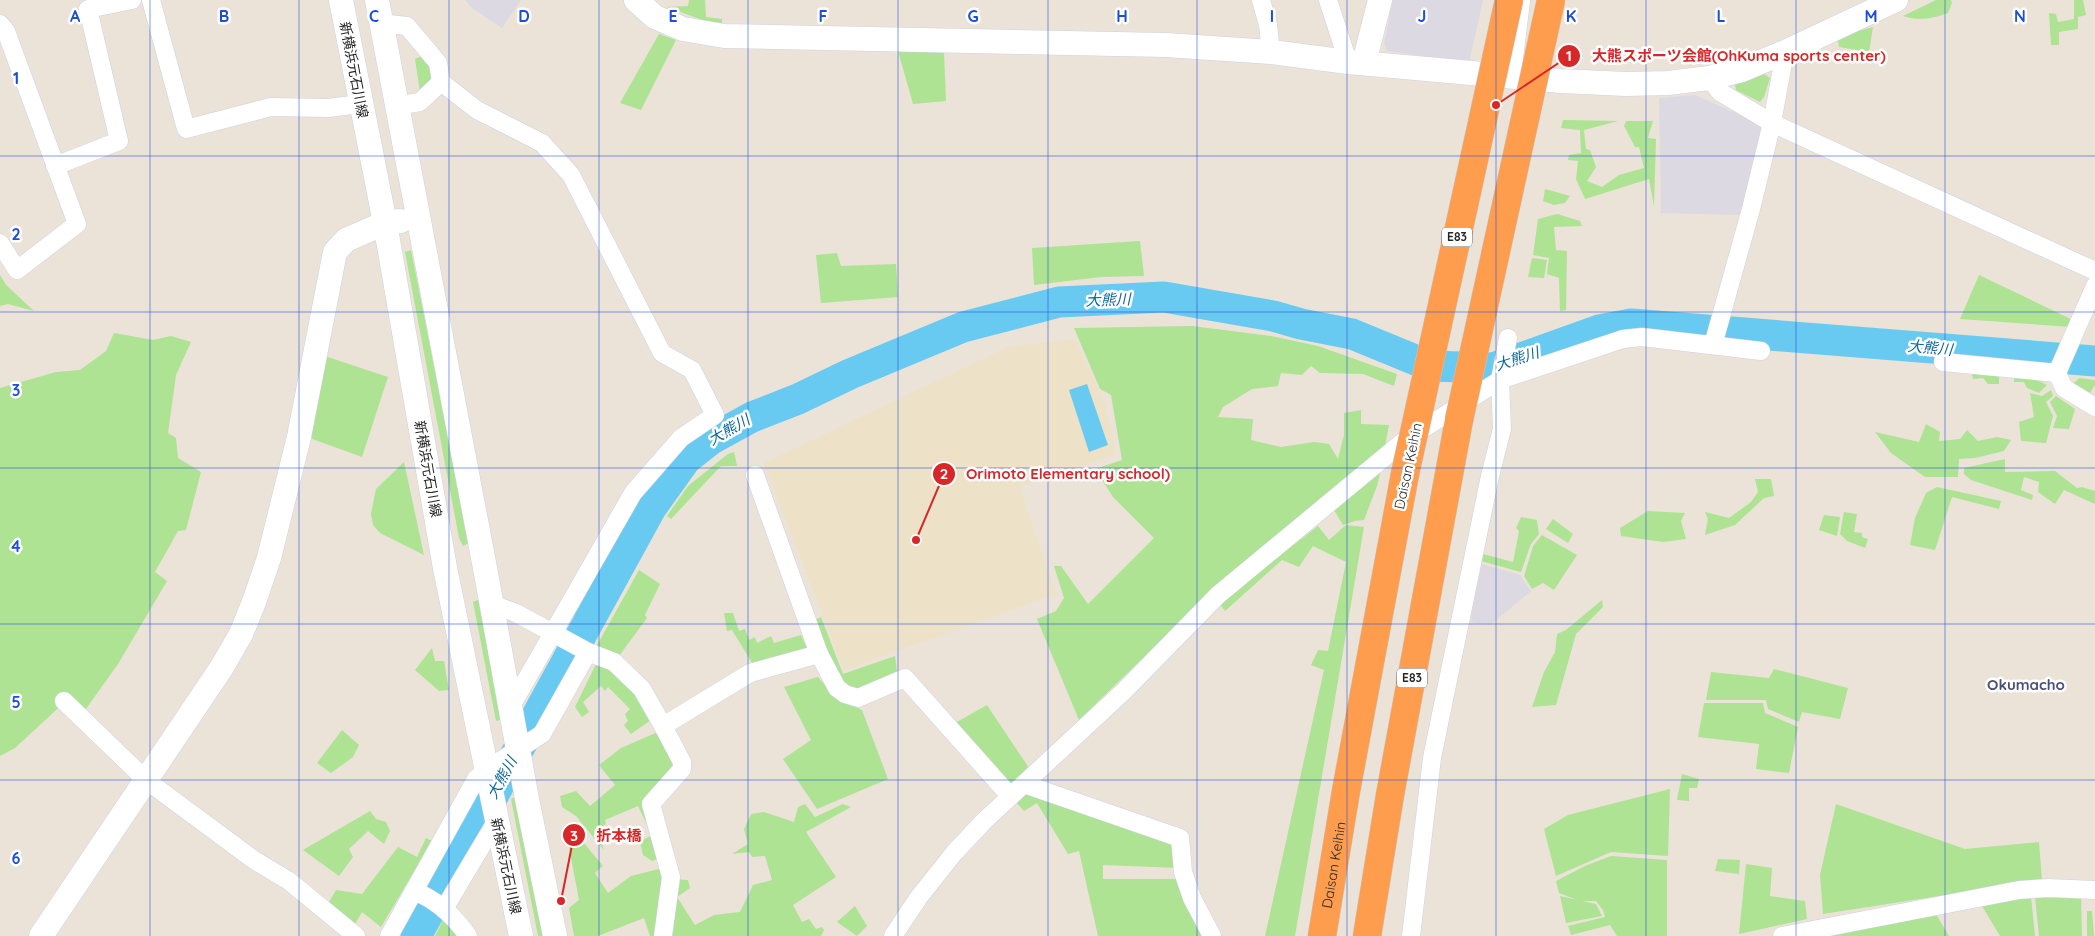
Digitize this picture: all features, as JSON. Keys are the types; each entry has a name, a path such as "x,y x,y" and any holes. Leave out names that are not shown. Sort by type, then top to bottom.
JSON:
{"highway":[{"name":"Daisan Keihin","path":"1322,936 1346,791 1405,474 1509,0"},
{"name":"E83","path":"1367,936 1390,795 1459,420 1551,0"}],"street":[{"path":"55,166 119,141 88,9 132,0"},
{"path":"151,0 186,129 271,107 328,108 361,104"},
{"name":"新横浜元石川線","path":"341,0 385,223 445,568 521,936"},
{"path":"636,0 655,18 682,29 724,36 1166,45 1271,52 1561,81 1626,84 1668,83 1709,78 1742,70 1896,0"},
{"path":"1261,0 1268,25 1271,52"},
{"path":"1328,0 1356,62"},
{"path":"1356,62 1380,0"},
{"path":"1512,75 1521,0"},
{"path":"378,11 407,26 438,63 440,82 477,110 542,144 571,175 662,353 692,370 715,415 681,438 632,493 510,708"},
{"path":"378,11 555,936"},
{"path":"0,24 6,31 76,224 17,270 0,243"},
{"path":"1713,345 1751,209 1772,123 1785,52"},
{"path":"1709,78 1720,92 1772,123 2095,272"},
{"path":"396,106 420,102 440,82"},
{"path":"41,936 222,667 241,634 269,558 299,437 336,252 346,240 385,223 417,219"},
{"path":"2095,286 2058,370 2064,388 2095,407"},
{"path":"893,936 920,896 954,853 1010,796 1124,691 1218,595 1404,441 1500,380 1623,339 1642,337 1761,351"},
{"path":"1411,936 1432,758 1490,476 1502,429 1500,380 1508,338"},
{"path":"1943,362 2058,370"},
{"path":"755,475 819,654 837,688 849,696 862,697 905,678 1010,796"},
{"path":"492,604 516,613 588,652 614,662 642,689 682,762 682,769 651,804 671,876 663,936"},
{"path":"389,936 417,892 476,779 486,770 542,734 588,652"},
{"path":"663,726 750,673 819,654"},
{"path":"64,701 146,780 254,860 289,881 356,936"},
{"path":"1024,784 1180,838 1183,872 1192,898 1212,936"},
{"path":"441,906 497,820"},
{"path":"1782,936 2019,890 2048,888 2095,890"},
{"path":"417,892 441,906 458,922 468,936"}],"shaded area":[{"path":"465,0 521,0 502,28 473,9"},
{"path":"1393,0 1483,0 1469,63 1387,51 1384,43"},
{"path":"1695,95 1767,127 1740,215 1661,213 1659,98"},
{"path":"1075,339 1106,406 1116,455 1020,487 1056,594 844,670 764,463 1008,347"},
{"path":"1481,564 1520,575 1531,591 1490,625 1471,622 1473,591"}],"green space":[{"path":"689,0 705,0 706,17 722,19 722,24 705,21 667,7 688,6"},
{"path":"1936,0 1951,0 1952,3 1948,13 1925,19 1903,16"},
{"path":"2074,0 2083,0 2086,15 2078,17 2078,29 2059,32 2059,45 2051,45 2049,13 2056,14 2058,22 2074,19"},
{"path":"1873,27 1869,52 1839,47 1838,40"},
{"path":"659,34 676,40 641,110 620,103"},
{"path":"898,51 944,52 946,101 913,104"},
{"path":"422,56 434,64 437,80 420,92 415,59"},
{"path":"1764,74 1770,78 1764,97 1760,102 1736,90 1735,84"},
{"path":"1563,120 1618,121 1584,130 1586,149 1590,150 1596,167 1587,181 1602,187 1619,175 1644,168 1639,147 1635,147 1624,126 1626,121 1653,121 1648,138 1656,139 1654,206 1649,179 1585,199 1576,179 1578,161 1568,160 1569,155 1581,153 1580,130 1561,128"},
{"path":"1545,189 1570,196 1565,203 1554,205 1543,201"},
{"path":"1557,214 1580,221 1582,226 1554,227 1556,250 1567,251 1566,310 1560,311 1559,278 1547,274 1549,258 1533,255 1538,219"},
{"path":"1140,241 1144,276 1101,277 1034,285 1032,248"},
{"path":"411,250 469,543 463,546 459,538 405,252"},
{"path":"837,253 841,266 896,264 898,297 821,303 816,255"},
{"path":"1532,258 1547,260 1544,278 1528,277"},
{"path":"0,275 6,285 34,311 8,304 0,306"},
{"path":"1979,275 2075,321 2072,327 1960,319"},
{"path":"1192,326 1271,336 1318,346 1397,374 1394,386 1363,374 1320,373 1311,366 1302,375 1281,373 1278,386 1252,389 1223,407 1218,417 1253,419 1251,440 1281,447 1314,442 1329,444 1338,459 1344,435 1344,413 1361,410 1361,424 1389,425 1384,452 1219,584 1079,720 1037,619 1056,611 1064,598 1054,566 1061,566 1088,604 1154,538 1113,497 1095,469 1122,460 1111,395 1100,389 1074,328"},
{"path":"114,333 153,340 171,336 191,342 176,375 168,433 176,438 178,458 201,472 186,530 178,531 155,572 167,581 118,664 83,713 68,699 15,748 0,756 0,388 56,372 80,370 106,351"},
{"path":"325,356 388,377 362,457 307,437"},
{"path":"1972,373 1999,376 1999,384 1988,384 1983,378 1973,379"},
{"path":"2014,378 2035,379 2047,385 2039,393 2027,388 2024,382 2014,382"},
{"path":"2079,378 2095,380 2095,385 2089,394 2073,384"},
{"path":"2051,390 2053,396 2046,402 2053,416 2046,443 2021,441 2019,422 2034,417 2030,393 2042,396"},
{"path":"2056,396 2075,409 2069,429 2053,428 2057,416 2050,402"},
{"path":"1926,424 1940,432 1939,441 1960,439 1967,430 1978,441 1997,437 2011,440 2004,451 1975,458 1959,459 1958,477 1925,477 1891,453 1875,432 1919,442"},
{"path":"734,452 737,466 721,466 671,519 667,516 688,486 728,454"},
{"path":"2005,459 2005,472 2055,471 2077,488 2082,487 2095,491 2095,504 2064,490 2055,504 2038,492 2039,482 2024,477 2021,490 2033,495 2032,500 1971,480 1964,474 1964,468"},
{"path":"404,462 424,555 380,533 373,525 371,514 376,489"},
{"path":"1382,465 1377,486 1364,520 1343,525 1334,510"},
{"path":"1755,479 1771,479 1774,496 1764,498 1735,525 1705,535 1708,519 1705,512 1729,518 1751,502 1758,492"},
{"path":"1937,487 2001,501 1999,509 1952,497 1935,550 1910,545 1915,518 1926,493"},
{"path":"1648,511 1685,513 1681,521 1686,539 1663,542 1621,536 1620,528"},
{"path":"1844,512 1857,514 1854,532 1862,533 1862,537 1868,539 1865,548 1847,541 1840,534"},
{"path":"1824,515 1840,517 1837,536 1819,530"},
{"path":"1521,517 1537,520 1539,534 1531,544 1521,572 1481,561 1483,554 1513,562 1519,531 1516,528"},
{"path":"1553,519 1573,534 1568,543 1546,529"},
{"path":"1346,525 1364,527 1295,936 1265,936 1324,670 1311,665 1318,650 1328,651 1346,562 1313,546 1299,567 1282,560 1225,611 1219,603 1318,526 1329,540"},
{"path":"1542,535 1577,555 1554,590 1543,583 1532,589 1524,576 1533,546"},
{"path":"639,570 660,584 645,615 647,618 619,656 595,649"},
{"path":"480,599 504,719 496,721 473,602"},
{"path":"1602,600 1603,607 1576,634 1556,705 1532,707 1544,672 1555,652 1557,634 1566,630"},
{"path":"724,613 733,613 739,631 745,629 749,640 755,637 757,643 771,636 774,643 801,635 808,651 754,666 732,630 727,631"},
{"path":"821,617 843,674 895,656 897,672 861,691 841,684 814,620"},
{"path":"432,648 435,661 444,661 449,690 439,691 415,670"},
{"path":"596,664 610,670 638,694 651,720 631,734 624,725 628,721 625,714 630,709 608,687 605,691 601,686 583,702 589,712 582,717 575,707"},
{"path":"1774,669 1848,688 1840,719 1802,712 1799,722 1768,709 1766,700 1706,700 1711,672 1769,678"},
{"path":"818,677 834,696 862,710 888,779 817,809 783,759 811,740 784,687"},
{"path":"1704,703 1763,703 1765,713 1798,727 1789,773 1756,769 1759,744 1698,737"},
{"path":"987,705 1029,768 1012,785 955,723"},
{"path":"342,730 359,745 353,757 331,773 317,763"},
{"path":"660,731 678,763 645,799 662,857 652,861 643,855 640,842 652,835 638,806 605,820 606,824 597,829 604,850 576,816 562,807 560,796 576,791 590,806 615,785 599,765 621,748"},
{"path":"1682,774 1699,779 1697,788 1689,788 1689,801 1677,800"},
{"path":"1025,789 1174,840 1178,868 1103,865 1103,879 1178,879 1205,936 1098,936 1079,851 1068,854 1037,803 1024,811 1014,800"},
{"path":"1670,789 1668,856 1611,852 1556,876 1544,829 1568,815"},
{"path":"518,795 546,936 538,936 511,799"},
{"path":"805,804 815,817 843,804 851,807 806,832 836,877 793,905 802,922 809,919 816,929 822,927 824,930 821,936 667,936 675,879 688,880 690,888 677,897 695,925 714,915 740,912 753,885 772,880 765,856 752,857 749,852 732,854 748,844 744,829 751,814 764,812 794,822 798,807"},
{"path":"1836,804 1965,849 2039,842 2042,880 1823,914 1820,875"},
{"path":"370,811 376,819 386,822 390,831 384,844 368,831 349,849 353,857 339,876 303,850"},
{"path":"569,825 603,866 595,873 608,893 631,876 663,868 658,936 650,936 644,918 598,936 574,936 569,908 579,900 565,826"},
{"path":"426,838 432,841 381,927 362,912 355,924 329,902 336,890 362,894 398,847 417,857"},
{"path":"1611,856 1667,860 1667,936 1617,936 1610,925 1571,935 1568,926 1605,917 1603,910 1596,901 1580,901 1559,893 1556,881 1585,866"},
{"path":"1718,859 1740,860 1739,874 1715,871"},
{"path":"1746,864 1772,868 1770,896 1805,901 1807,919 1739,934"},
{"path":"1560,896 1596,904 1602,916 1566,923"},
{"path":"2035,896 2081,896 2082,936 2039,936"},
{"path":"2031,897 2035,936 2000,936 1982,906"},
{"path":"855,906 867,926 857,936 837,922"},
{"path":"1934,911 1949,936 1801,936"},
{"path":"2087,911 2092,911 2094,936 2087,936"},
{"path":"444,918 450,922 457,936 435,936"}],"water":[{"path":"1087,384 1108,445 1089,452 1069,390"}],"waterway":[{"name":"大熊川","path":"416,936 651,508 686,459 710,440 752,417 963,327 1059,302 1164,297 1273,316 1301,324 1352,334 1430,366 1493,368 1599,330 1631,324 2095,361"}],"place":[{"name":"大熊スポーツ会館(OhKuma sports center)","path":"1496,105"},
{"name":"Orimoto Elementary school)","path":"916,540"},
{"name":"折本橋","path":"561,901"}],"district":[{"name":"Okumacho","path":"2026,685"}]}
